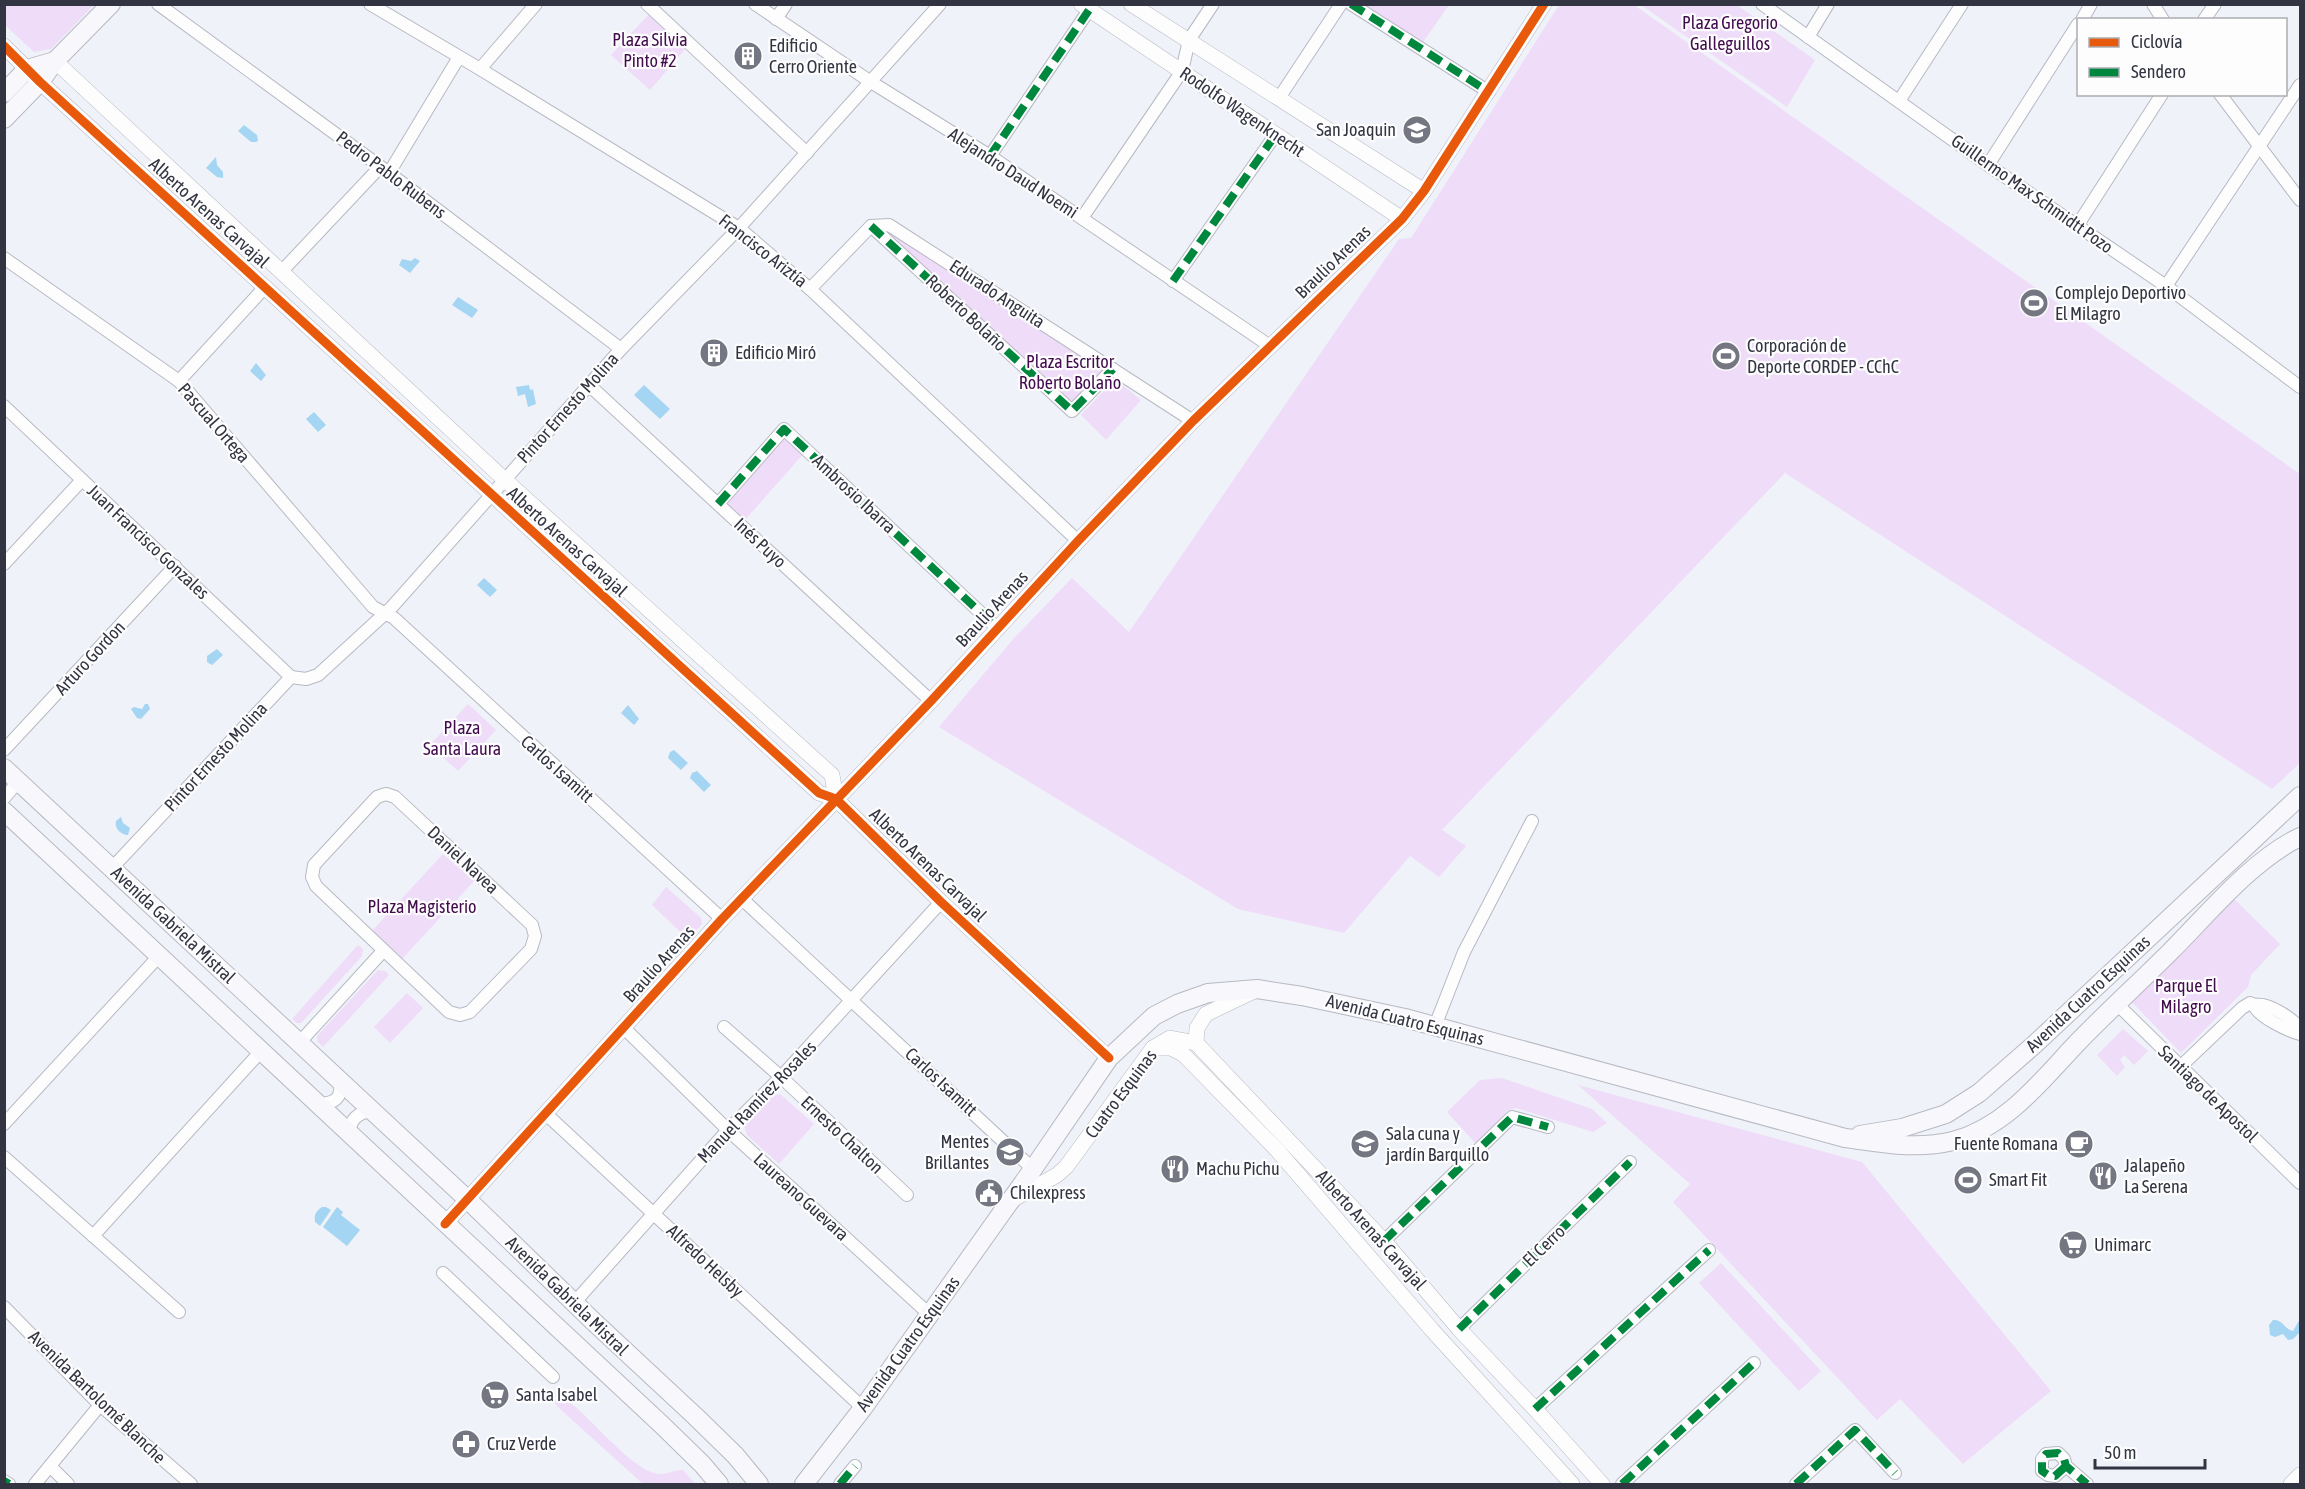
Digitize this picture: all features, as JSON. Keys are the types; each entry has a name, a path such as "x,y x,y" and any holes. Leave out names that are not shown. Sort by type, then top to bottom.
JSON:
{"main road":[{"path":"4,119 40,82 55,61 111,4"},
{"path":"4,93 27,69 55,61"},
{"name":"Avenida Gabriela Mistral","path":"4,768 467,1199 735,1455 759,1485"},
{"name":"Avenida Cuatro Esquinas","path":"1845,1138 1902,1128 1946,1114 1979,1093 2299,802"},
{"name":"Avenida Gabriela Mistral","path":"4,811 662,1425 702,1464 719,1485"},
{"name":"Avenida Cuatro Esquinas","path":"1033,1169 1109,1058 1154,1016 1177,1004 1208,993 1257,989 1302,996 1435,1026 1845,1138 1907,1147 1940,1144 1979,1131 2029,1095 2077,1043 2264,860 2301,837"},
{"path":"1010,1201 1033,1169"},
{"name":"Avenida Cuatro Esquinas","path":"804,1485 863,1408 1010,1201"}],"street":[{"name":"Pedro Pablo Rubens","path":"158,4 384,170 621,349"},
{"name":"Francisco Ariztía","path":"370,4 738,228 810,289 1078,541"},
{"path":"480,69 536,4"},
{"path":"647,4 807,153"},
{"name":"Alejandro Daud Noemi","path":"755,4 871,82 990,156 1270,346"},
{"path":"776,19 786,4"},
{"name":"Pintor Ernesto Molina","path":"112,868 291,677 306,679 318,675 390,616 491,495 621,349 738,228 940,4"},
{"name":"Rodolfo Wagenknecht","path":"1131,4 1424,192"},
{"path":"1082,218 1182,71 1189,40 1213,4"},
{"path":"1279,98 1341,4"},
{"path":"1351,4 1489,92"},
{"name":"Guillermo Max Schmidtt Pozo","path":"1762,4 1988,165 2166,286 2301,387"},
{"path":"1809,37 1828,4"},
{"path":"1899,101 1962,4"},
{"path":"2083,18 2091,4"},
{"path":"2153,4 2162,18"},
{"path":"2205,18 2215,4"},
{"name":"Braulio Arenas","path":"445,1224 741,898 931,701 1078,541 1193,421 1402,219 1424,192 1489,92 1539,6"},
{"path":"990,156 1085,7"},
{"name":"Rodolfo Wagenknecht","path":"1085,7 1402,219"},
{"path":"1988,165 2077,27"},
{"name":"Alberto Arenas Carvajal","path":"4,46 40,82 819,793 836,799 941,902 1109,1058"},
{"path":"282,271 384,170 459,57"},
{"name":"Alberto Arenas Carvajal","path":"55,61 505,480 832,775 836,799"},
{"path":"2166,286 2301,85"},
{"path":"2077,226 2161,96"},
{"path":"2222,96 2301,200"},
{"path":"1173,281 1276,134"},
{"name":"Edurado Anguita","path":"871,226 889,225 1193,421"},
{"path":"810,289 871,226"},
{"name":"Roberto Bolaño","path":"871,226 1072,411 1113,369"},
{"name":"Pascual Ortega","path":"4,258 179,381 373,607 390,616"},
{"path":"179,381 265,287"},
{"name":"Inés Puyo","path":"590,385 931,701"},
{"name":"Juan Francisco Gonzales","path":"5,409 291,677"},
{"name":"Ambrosio Ibarra","path":"718,504 784,429 997,628"},
{"path":"4,564 82,480"},
{"name":"Arturo Gordon","path":"4,750 175,566"},
{"name":"Carlos Isamitt","path":"390,616 722,919"},
{"path":"4,798 18,782"},
{"name":"Daniel Navea","path":"386,794 395,797 524,917 532,925 535,936 531,949 470,1012 460,1016 449,1012 383,951 316,886 312,877 314,866 377,797 386,794"},
{"path":"1435,1026 1464,952 1532,820"},
{"name":"Carlos Isamitt","path":"741,898 1033,1169"},
{"name":"Manuel Ramírez Rosales","path":"574,1303 728,1130 853,1000 941,902"},
{"path":"300,1042 383,951"},
{"path":"4,1124 159,956"},
{"path":"1196,1043 1197,1028 1206,1014 1257,989"},
{"path":"2180,1067 2250,1003 2266,1006 2292,1020 2301,1028"},
{"name":"Santiago de Apostol","path":"2117,1004 2301,1183"},
{"path":"2254,1005 2258,1013 2301,1034"},
{"name":"Ernesto Chalton","path":"724,1027 907,1195"},
{"name":"Laureano Guevara","path":"624,1028 728,1130 929,1314"},
{"name":"Cuatro Esquinas","path":"1010,1201 1058,1175 1066,1167 1153,1048 1170,1038 1196,1043"},
{"name":"Alberto Arenas Carvajal","path":"1196,1043 1384,1240 1459,1329 1535,1409 1602,1485"},
{"name":"Alberto Arenas Carvajal","path":"1153,1048 1171,1048 1184,1053 1270,1143 1432,1330 1572,1485"},
{"path":"93,1236 262,1050"},
{"path":"320,1104 330,1104 338,1099 341,1091 340,1083"},
{"path":"349,1133 350,1124 355,1117 362,1112 371,1111"},
{"name":"Alfredo Helsby","path":"546,1114 863,1408"},
{"path":"1384,1240 1512,1117 1548,1127"},
{"path":"4,1157 179,1312"},
{"name":"El Cerro","path":"1459,1329 1630,1162"},
{"path":"1033,1169 1045,1175 1058,1175"},
{"path":"1535,1409 1709,1250"},
{"path":"443,1273 553,1377"},
{"name":"Avenida Bartolomé Blanche","path":"4,1307 100,1405 191,1485"},
{"path":"1622,1485 1754,1363"},
{"path":"35,1485 100,1405"},
{"path":"1796,1485 1855,1430 1895,1473"},
{"path":"50,1466 68,1485"},
{"path":"840,1485 855,1466"},
{"path":"2066,1466 2087,1485"},
{"path":"2291,1485 2301,1475"},
{"path":"4,1481 9,1485"}],"green space":[{"path":"4,5 94,5 51,49 34,52 5,25"},
{"path":"1357,5 1449,5 1423,42 1415,43"},
{"name":"Corporación de Deporte CORDEP - CChC","path":"1559,5 1634,5 2300,474 2300,763 2272,789 1785,473 1442,830 1466,846 1439,877 1410,856 1344,933 1238,909 939,727 1014,638 1072,578 1129,632 1399,239 1411,238"},
{"name":"Plaza Gregorio Galleguillos","path":"1641,5 1737,5 1815,60 1787,107"},
{"name":"Plaza Silvia Pinto #2","path":"651,12 688,46 650,90 611,55"},
{"name":"Plaza Escritor Roberto Bolaño","path":"888,228 1107,370 1072,406 880,229"},
{"name":"Plaza Escritor Roberto Bolaño","path":"1115,379 1141,400 1106,440 1081,415"},
{"path":"786,435 805,452 745,520 726,503"},
{"name":"Plaza Santa Laura","path":"468,704 496,730 458,771 430,745"},
{"name":"Plaza Magisterio","path":"443,854 474,881 401,960 371,932"},
{"path":"666,887 701,918 702,924 688,939 652,905"},
{"name":"Parque El Milagro","path":"2234,899 2280,944 2251,975 2248,987 2181,1053 2130,1000"},
{"path":"358,945 363,949 362,956 301,1023 292,1019"},
{"path":"378,970 385,971 389,975 323,1047 317,1041 317,1036"},
{"path":"407,993 423,1008 390,1043 374,1027"},
{"path":"2123,1029 2148,1051 2134,1065 2124,1055 2120,1060 2125,1067 2117,1076 2097,1055"},
{"path":"1502,1078 1592,1109 1607,1123 1593,1132 1516,1108 1507,1111 1477,1145 1447,1112 1480,1080"},
{"path":"1578,1085 1862,1162 2051,1391 1963,1464 1900,1399 1877,1420 1673,1202 1690,1184"},
{"path":"780,1094 814,1124 779,1164 747,1135 744,1126 772,1096"},
{"path":"1721,1263 1821,1371 1799,1391 1699,1283"},
{"path":"560,1395 636,1463 649,1471 660,1474 683,1470 695,1484 643,1484 559,1408 555,1403"}],"water":[{"path":"244,125 257,135 258,141 251,142 238,131"},
{"path":"216,157 217,165 223,172 223,178 217,177 206,168"},
{"path":"415,258 420,261 410,273 399,265 402,259 411,261"},
{"path":"458,297 478,310 472,318 452,305"},
{"path":"256,363 266,375 261,381 250,371"},
{"path":"529,385 530,390 533,389 536,404 528,407 525,394 518,396 516,387"},
{"path":"644,385 670,409 660,419 634,395"},
{"path":"314,412 326,425 318,432 306,419"},
{"path":"484,578 497,590 490,597 477,585"},
{"path":"217,649 223,655 212,665 207,662 207,656"},
{"path":"145,704 148,704 150,709 141,719 137,718 131,709 134,707 142,709"},
{"path":"628,705 639,719 634,725 621,713"},
{"path":"674,750 688,763 681,770 668,758 670,752"},
{"path":"697,771 711,785 704,792 690,778 692,773"},
{"path":"121,817 123,823 130,828 128,835 117,829 116,821"},
{"path":"322,1207 331,1210 320,1226 315,1222 315,1217 317,1211"},
{"path":"337,1207 343,1212 341,1215 360,1230 347,1246 323,1227"},
{"path":"2300,1319 2300,1332 2293,1339 2288,1340 2283,1334 2275,1337 2270,1335 2269,1325 2273,1320 2279,1321 2293,1331"}],"marked path":[{"path":"1351,4 1489,92"},
{"path":"990,156 1089,10"},
{"path":"1173,281 1276,134"},
{"path":"871,226 1072,411 1113,369"},
{"path":"718,504 784,429 997,628"},
{"path":"1384,1241 1512,1117 1548,1127"},
{"path":"1459,1329 1630,1162"},
{"path":"1535,1409 1709,1250"},
{"path":"1622,1484 1754,1363"},
{"path":"1796,1484 1855,1430 1895,1473"},
{"path":"2066,1466 2055,1476 2048,1475 2042,1471 2042,1459 2046,1454 2058,1453 2064,1459 2066,1466 2087,1484"},
{"path":"840,1484 855,1466"},
{"path":"4,1481 9,1484"}],"cycle path":[{"path":"445,1224 722,919 931,701 1078,541 1193,421 1402,219 1424,191 1544,4"},
{"path":"4,46 40,82 819,793 836,799 941,902 1109,1058"}],"place":[{"name":"Edificio Cerro Oriente","path":"748,56"},
{"name":"San Joaquin","path":"1417,130"},
{"name":"Complejo Deportivo El Milagro","path":"2034,303"},
{"name":"Edificio Miró","path":"714,353"},
{"name":"Corporación de Deporte CORDEP - CChC","path":"1726,356"},
{"name":"Sala cuna y jardín Barquillo","path":"1365,1144"},
{"name":"Fuente Romana","path":"2079,1144"},
{"name":"Mentes Brillantes","path":"1010,1152"},
{"name":"Machu Pichu","path":"1175,1169"},
{"name":"Jalapeño La Serena","path":"2103,1176"},
{"name":"Smart Fit","path":"1968,1180"},
{"name":"Chilexpress","path":"989,1193"},
{"name":"Unimarc","path":"2073,1245"},
{"name":"Santa Isabel","path":"495,1395"},
{"name":"Cruz Verde","path":"466,1444"}]}
